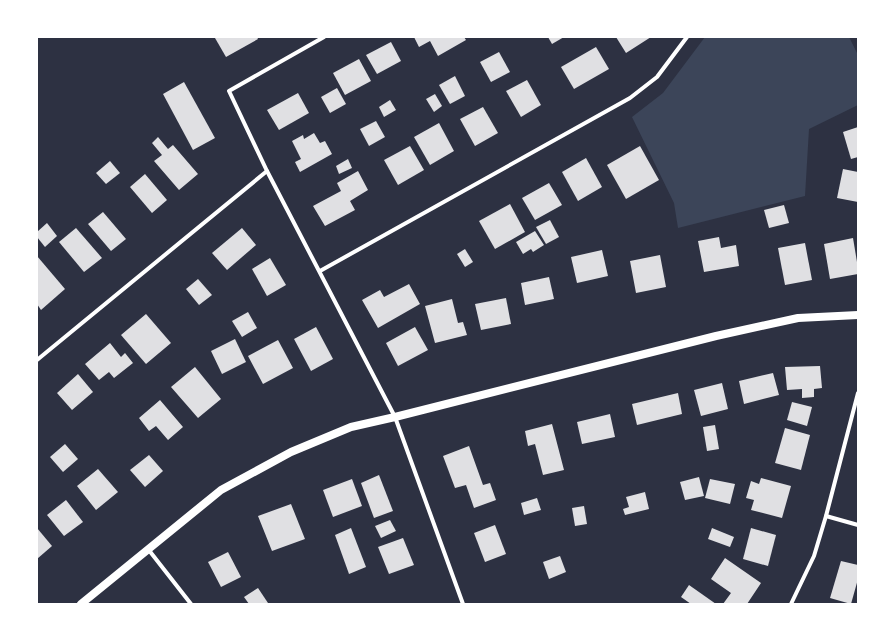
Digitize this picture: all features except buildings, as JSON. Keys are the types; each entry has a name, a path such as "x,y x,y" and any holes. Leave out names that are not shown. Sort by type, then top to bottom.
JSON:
{"main road":[{"path":"81,604 221,490 291,452 351,427 716,336 798,318 858,315"}],"street":[{"path":"324,37 229,91 266,171 320,271 395,417 463,604"},
{"path":"320,271 630,98 657,76 687,37"},
{"path":"37,360 266,171"},
{"path":"791,604 814,556 858,393"},
{"path":"826,516 858,524"},
{"path":"148,549 191,604"}],"shaded area":[{"path":"705,37 849,37 858,55 858,105 809,129 805,196 678,228 674,203 632,117 663,93"}]}
